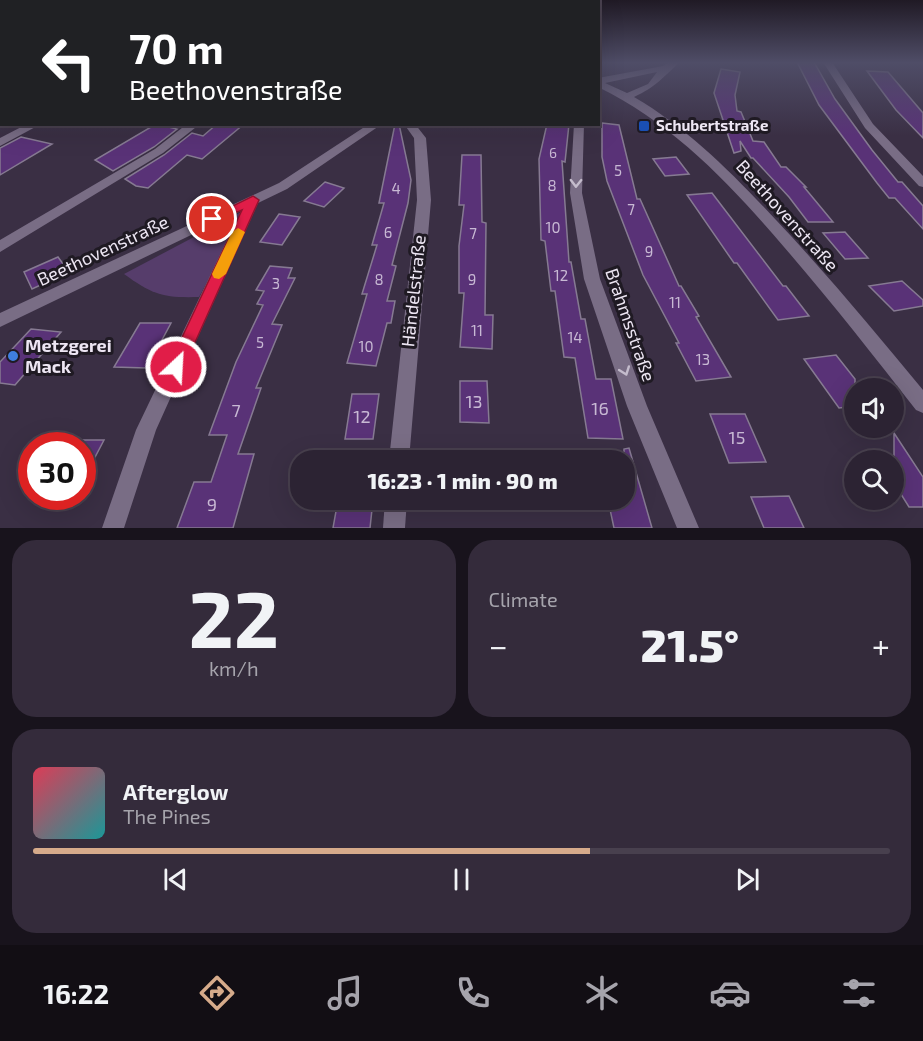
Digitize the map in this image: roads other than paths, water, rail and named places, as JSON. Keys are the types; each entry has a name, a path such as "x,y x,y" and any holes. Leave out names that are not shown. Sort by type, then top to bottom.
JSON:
{"street":[{"name":"Beethovenstraße","path":"608,87 629,96 659,115 710,159 784,237 879,348 923,404"},
{"path":"629,96 650,87"},
{"path":"843,87 869,126 923,183"},
{"path":"0,143 32,126"},
{"path":"0,247 159,151 192,126"},
{"name":"Beethovenstraße","path":"0,320 283,186 374,126"},
{"name":"Händelstraße","path":"400,450 424,200 420,138 411,126"},
{"name":"Brahmsstraße","path":"579,126 576,193 592,279 637,406 688,528"},
{"path":"113,528 146,430 253,200"},
{"path":"394,528 395,510"}],"place":[{"name":"Schubertstraße","path":"644,126"},
{"name":"Metzgerei Mack","path":"13,356"}]}
